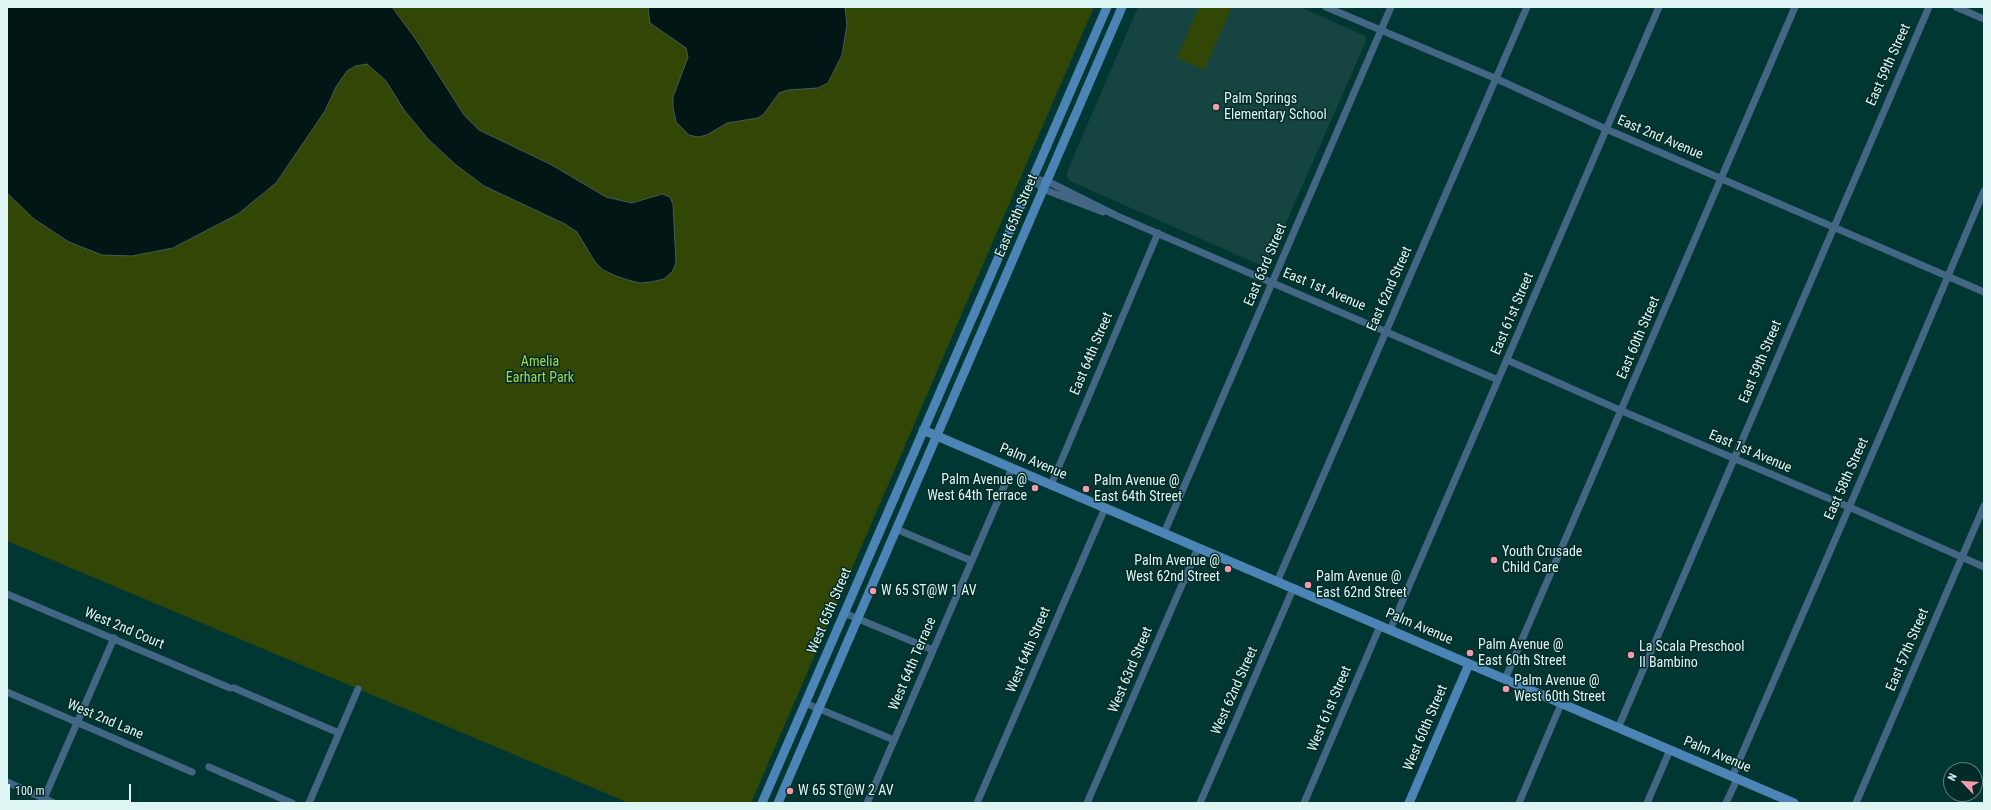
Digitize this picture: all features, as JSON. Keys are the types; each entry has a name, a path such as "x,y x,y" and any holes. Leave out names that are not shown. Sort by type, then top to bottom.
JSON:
{"main road":[{"name":"East 65th Street","path":"923,430 1107,7"},
{"name":"East 65th Street","path":"936,436 1122,7"},
{"name":"Palm Avenue","path":"923,430 1794,803"},
{"name":"West 65th Street","path":"762,803 923,430"},
{"name":"West 65th Street","path":"778,803 936,436"},
{"name":"West 60th Street","path":"1409,803 1469,664"}],"street":[{"name":"East 2nd Avenue","path":"1326,7 1497,79 1606,129 1984,292"},
{"name":"East 63rd Street","path":"1164,533 1391,7"},
{"name":"East 62nd Street","path":"1277,582 1527,7"},
{"name":"East 61st Street","path":"1390,630 1659,7"},
{"name":"East 60th Street","path":"1505,680 1622,411 1720,178 1795,7"},
{"name":"East 59th Street","path":"1618,728 1928,7"},
{"path":"1956,7 1984,19"},
{"name":"East 1st Avenue","path":"1032,179 1498,380"},
{"name":"East 58th Street","path":"1726,803 1734,778 1984,190"},
{"name":"East 64th Street","path":"1050,485 1158,233"},
{"name":"East 1st Avenue","path":"1507,360 1622,411 1849,507 1984,567"},
{"name":"West 64th Terrace","path":"867,803 1012,468"},
{"name":"East 57th Street","path":"1856,803 1984,506"},
{"name":"West 64th Street","path":"977,803 1105,508"},
{"path":"896,529 972,561"},
{"name":"West 63rd Street","path":"1087,803 1198,548"},
{"name":"West 62nd Street","path":"1200,803 1293,589"},
{"name":"West 2nd Court","path":"7,594 339,733"},
{"path":"844,613 933,650"},
{"name":"West 61st Street","path":"1304,803 1380,626"},
{"path":"43,801 114,638"},
{"path":"309,803 358,689"},
{"name":"West 2nd Lane","path":"7,692 192,772"},
{"path":"805,703 894,740"},
{"path":"1519,803 1561,704"},
{"path":"1647,803 1670,750"},
{"path":"209,767 292,803"},
{"path":"7,782 43,801 54,803"}],"shaded area":[{"path":"7,7 392,7 417,41 464,115 479,130 550,164 606,197 632,203 662,194 670,197 673,204 676,263 672,272 664,279 651,282 640,283 628,280 603,270 595,262 577,232 565,224 484,186 456,165 428,139 404,110 386,81 367,64 356,66 347,71 336,87 325,111 276,183 238,214 173,248 132,256 102,255 69,242 34,219 7,193"},
{"path":"648,7 845,7 847,25 842,55 828,83 818,88 788,90 779,93 764,114 758,118 727,123 707,135 698,137 689,135 676,122 673,107 673,97 688,57 686,48 650,23"},
{"name":"Palm Springs Elementary School","path":"1138,7 1300,7 1365,36 1366,41 1269,261 1266,264 1260,265 1070,181 1067,177 1067,172"}],"green space":[{"name":"Amelia Earhart Park","path":"7,7 1094,7 751,803 629,803 7,541"},
{"path":"1199,7 1232,7 1204,70 1177,58"}],"place":[{"name":"Palm Springs Elementary School","path":"1216,107"},
{"name":"Palm Avenue @ West 64th Terrace","path":"1035,488"},
{"name":"Palm Avenue @ East 64th Street","path":"1086,489"},
{"name":"Youth Crusade Child Care","path":"1494,560"},
{"name":"Palm Avenue @ West 62nd Street","path":"1228,569"},
{"name":"Palm Avenue @ East 62nd Street","path":"1308,585"},
{"name":"W 65 ST@W 1 AV","path":"873,591"},
{"name":"Palm Avenue @ East 60th Street","path":"1470,653"},
{"name":"La Scala Preschool Il Bambino","path":"1631,655"},
{"name":"Palm Avenue @ West 60th Street","path":"1506,689"},
{"name":"W 65 ST@W 2 AV","path":"790,791"}]}
